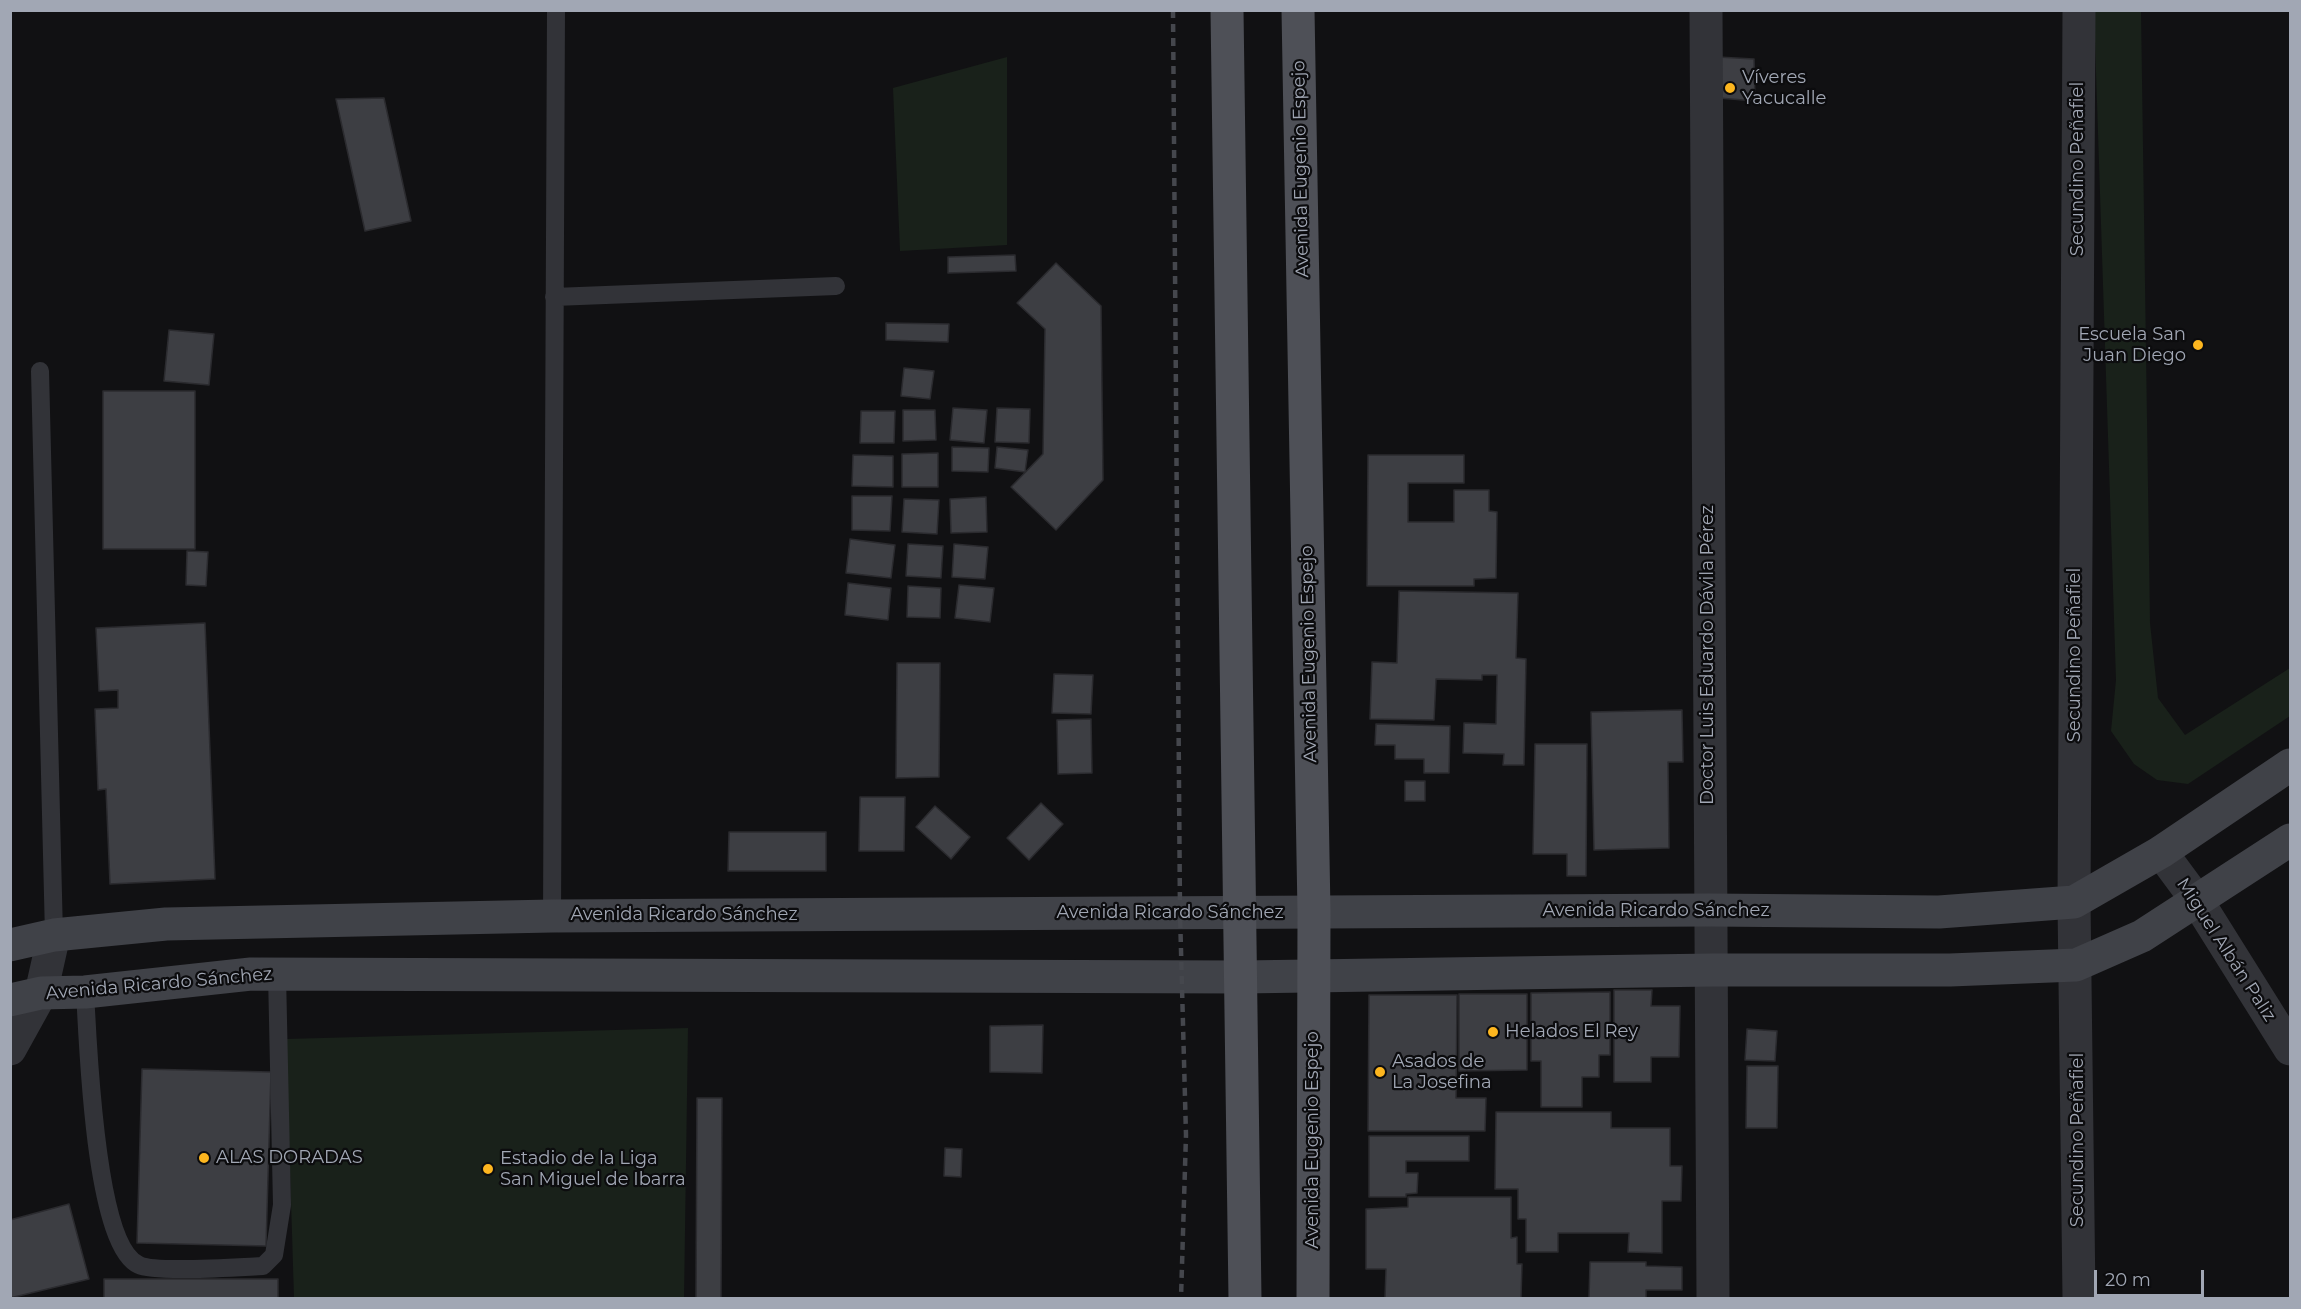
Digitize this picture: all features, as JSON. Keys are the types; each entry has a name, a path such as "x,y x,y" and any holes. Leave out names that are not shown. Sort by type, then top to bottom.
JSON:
{"main road":[{"path":"1227,10 1245,1299"},
{"name":"Avenida Eugenio Espejo","path":"1298,10 1314,912 1312,975 1313,1299"},
{"name":"Avenida Ricardo Sánchez","path":"10,945 54,935 166,924 552,916 1709,910 1939,912 2074,902 2161,852 2290,765"},
{"name":"Avenida Ricardo Sánchez","path":"26,997 251,974 1242,977 1713,970 1950,970 2076,965 2142,936 2198,902 2290,840"}],"street":[{"name":"Doctor Luis Eduardo Dávila Pérez","path":"1706,10 1709,910 1713,970 1713,1299"},
{"name":"Secundino Peñafiel","path":"2079,10 2074,902 2079,1299"},
{"name":"Miguel Albán Paliz","path":"2161,852 2198,902 2290,1049"},
{"path":"10,1049 26,997 54,935"}],"lane":[{"path":"552,916 556,10"},
{"path":"554,297 836,286"},
{"path":"40,371 54,935"},
{"path":"85,992 93,1120 110,1217 122,1251 139,1266 186,1268 263,1266 274,1256 282,1205 277,974"}],"shaded area":[{"path":"2094,11 2141,11 2150,623 2158,698 2185,735 2290,668 2290,716 2188,784 2157,780 2134,764 2111,731 2116,680"},
{"path":"1007,57 1007,245 900,251 893,88"},
{"name":"Estadio de la Liga San Miguel de Ibarra","path":"688,1028 684,1298 294,1298 286,1039"}],"building":[{"path":"1718,57 1754,59 1755,101 1719,98"},
{"path":"384,98 411,221 365,231 336,99"},
{"path":"1015,255 1016,271 948,273 948,257"},
{"path":"1056,263 1101,306 1103,480 1056,530 1011,487 1043,454 1045,329 1017,303"},
{"path":"886,323 949,324 948,342 886,340"},
{"path":"169,330 214,334 209,385 164,381"},
{"path":"904,368 934,371 930,399 901,396"},
{"path":"103,391 195,391 195,549 103,549"},
{"path":"953,408 987,410 984,443 950,440"},
{"path":"997,408 1030,409 1029,443 995,442"},
{"path":"903,410 935,410 936,440 903,441"},
{"path":"861,411 895,411 894,443 860,443"},
{"path":"952,447 989,448 988,472 952,471"},
{"path":"997,447 1028,450 1025,472 995,468"},
{"path":"938,453 938,487 902,487 902,454"},
{"path":"853,455 893,456 893,487 852,486"},
{"path":"1368,455 1464,455 1464,483 1408,483 1408,522 1454,522 1454,490 1489,490 1489,511 1497,512 1496,578 1474,579 1474,586 1367,586"},
{"path":"852,496 892,496 890,531 852,530"},
{"path":"986,497 987,532 951,533 950,499"},
{"path":"904,499 939,500 937,534 902,532"},
{"path":"850,539 895,545 891,578 846,573"},
{"path":"908,544 943,546 941,578 906,576"},
{"path":"954,544 988,547 985,579 952,577"},
{"path":"187,551 208,552 206,586 186,585"},
{"path":"848,583 891,588 888,620 845,615"},
{"path":"959,585 994,588 990,622 955,618"},
{"path":"908,586 941,588 940,618 907,617"},
{"path":"1399,591 1518,593 1516,658 1526,659 1524,765 1503,765 1504,754 1463,753 1464,723 1496,724 1497,675 1482,675 1482,680 1436,679 1434,720 1370,719 1372,662 1397,663"},
{"path":"205,623 215,879 110,884 106,789 98,790 95,709 118,708 118,690 99,691 96,628"},
{"path":"897,663 940,663 939,777 896,778"},
{"path":"1054,674 1093,675 1091,714 1052,713"},
{"path":"1682,710 1683,762 1668,762 1669,848 1594,850 1591,712"},
{"path":"1091,719 1092,773 1058,774 1057,720"},
{"path":"1376,724 1450,726 1449,773 1424,773 1424,759 1395,759 1395,745 1375,745"},
{"path":"1535,744 1587,744 1586,876 1567,876 1567,854 1533,854"},
{"path":"1405,781 1425,781 1425,801 1405,801"},
{"path":"860,797 905,797 904,851 859,851"},
{"path":"1041,803 1063,824 1029,860 1007,838"},
{"path":"935,806 970,837 951,859 916,827"},
{"path":"729,832 826,832 826,871 728,871"},
{"path":"1614,990 1652,990 1651,1006 1680,1006 1679,1057 1651,1057 1651,1082 1614,1082"},
{"path":"1610,992 1610,1055 1599,1055 1599,1077 1582,1077 1582,1107 1541,1107 1541,1061 1531,1061 1531,993"},
{"name":"Helados El Rey","path":"1459,994 1527,994 1527,1070 1459,1071"},
{"path":"1369,995 1457,995 1456,1098 1486,1098 1485,1131 1368,1131"},
{"path":"1043,1025 1042,1073 990,1072 990,1026"},
{"path":"1747,1029 1777,1031 1775,1061 1745,1060"},
{"path":"1747,1066 1778,1066 1777,1128 1746,1128"},
{"name":"ALAS DORADAS","path":"142,1069 271,1072 266,1246 137,1243"},
{"path":"697,1098 722,1098 721,1298 696,1298"},
{"path":"1496,1112 1611,1112 1611,1128 1670,1128 1670,1166 1682,1166 1681,1201 1662,1201 1662,1253 1628,1252 1629,1233 1558,1233 1558,1252 1526,1252 1526,1219 1518,1219 1518,1189 1495,1189"},
{"path":"1369,1136 1469,1136 1469,1161 1406,1161 1406,1173 1418,1173 1417,1193 1406,1194 1406,1197 1369,1197"},
{"path":"945,1148 962,1149 961,1177 944,1176"},
{"path":"1408,1197 1511,1197 1511,1238 1517,1237 1517,1264 1522,1264 1521,1298 1385,1298 1386,1269 1366,1269 1366,1209 1408,1207"},
{"path":"69,1204 89,1279 10,1298 10,1220"},
{"path":"1590,1262 1646,1262 1646,1266 1682,1267 1682,1290 1646,1290 1646,1298 1589,1298"},
{"path":"104,1279 278,1279 278,1298 104,1298"}],"railway":[{"path":"1173,10 1180,913 1186,1135 1181,1298"}],"place":[{"name":"Víveres Yacucalle","path":"1730,88"},
{"name":"Escuela San Juan Diego","path":"2198,345"},
{"name":"Helados El Rey","path":"1493,1032"},
{"name":"Asados de La Josefina","path":"1380,1072"},
{"name":"ALAS DORADAS","path":"204,1158"},
{"name":"Estadio de la Liga San Miguel de Ibarra","path":"488,1169"}]}
